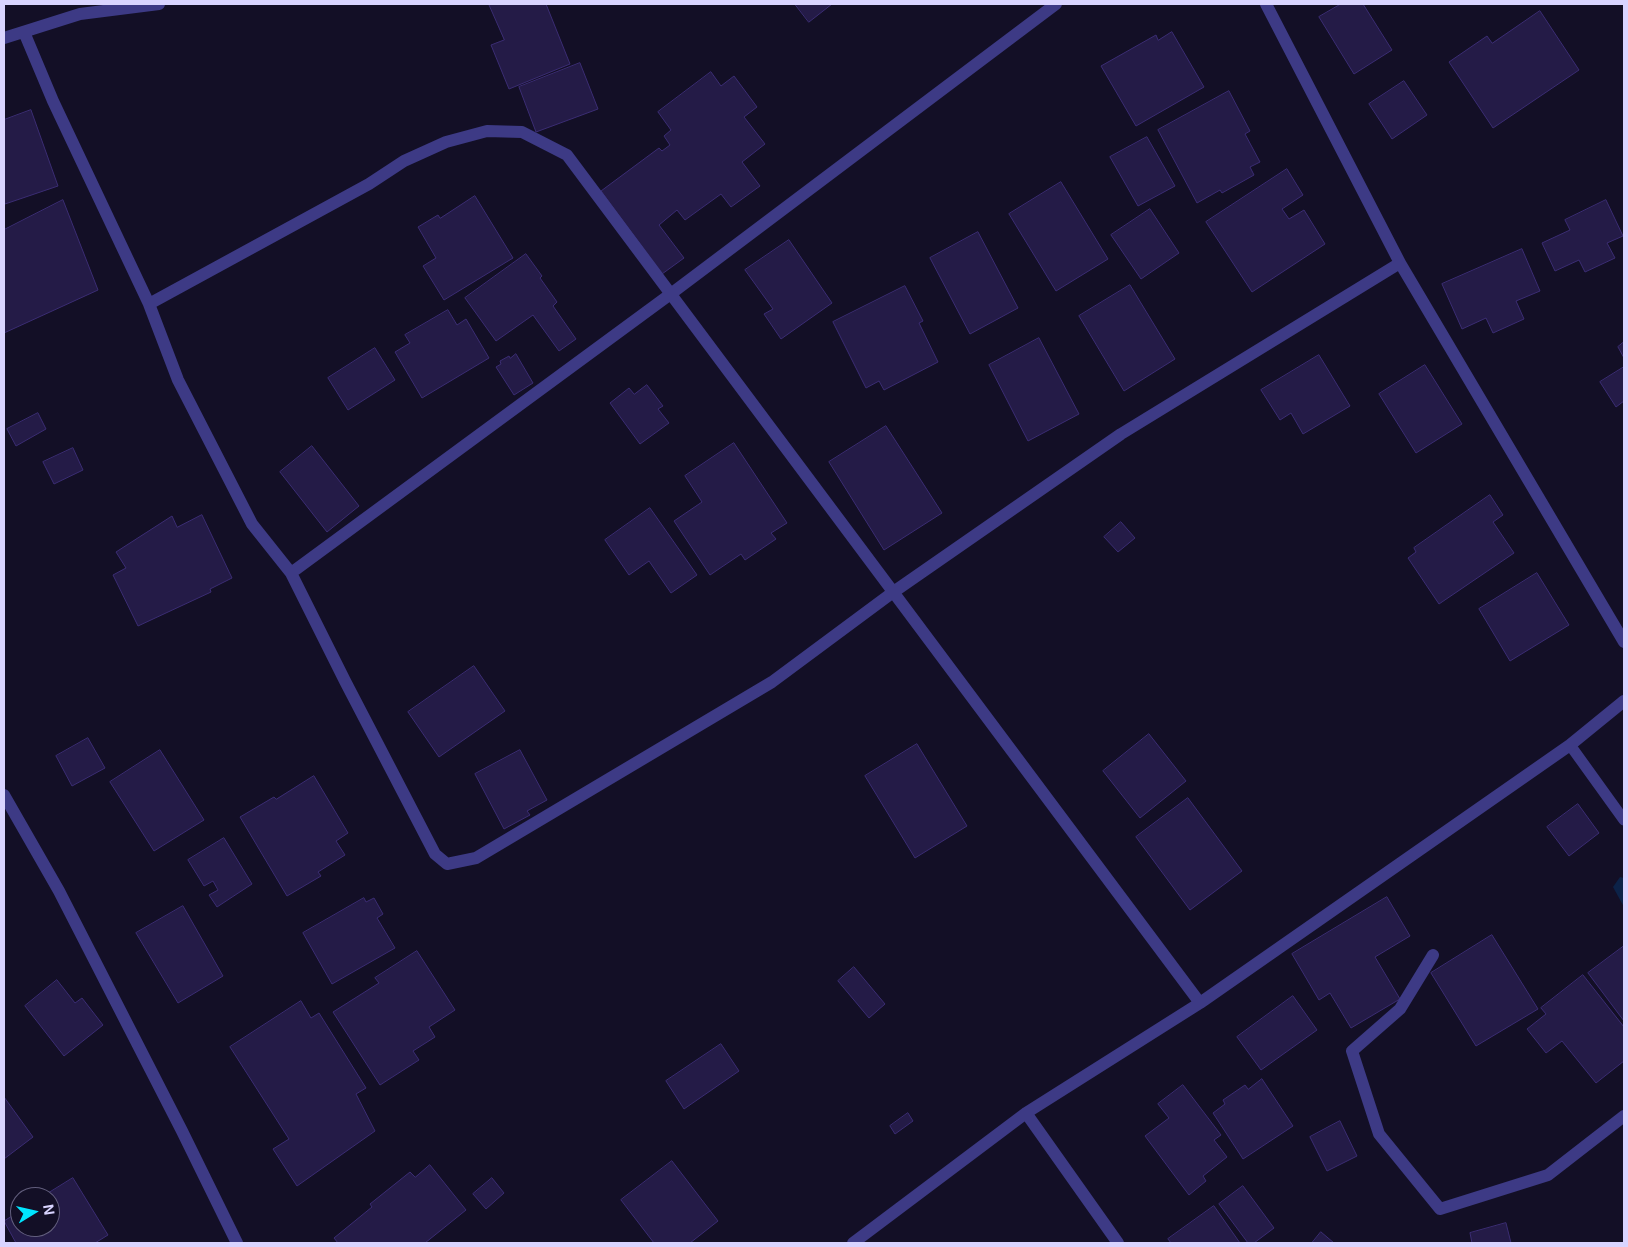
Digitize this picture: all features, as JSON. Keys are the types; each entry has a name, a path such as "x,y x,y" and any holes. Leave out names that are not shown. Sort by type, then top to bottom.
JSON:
{"street":[{"path":"4,38 80,14 159,4"},
{"path":"291,573 672,293 1056,4"},
{"path":"1266,4 1400,263 1624,642"},
{"path":"24,32 53,101 149,304 178,380 252,524 291,573 435,854 447,864 476,858 772,682 892,592 1121,434 1400,263"},
{"path":"149,304 369,184 404,161 446,142 487,131 522,132 567,155 672,293 892,592 1200,1003"},
{"path":"853,1243 1026,1113 1200,1003 1570,745 1624,701"},
{"path":"4,795 59,891 237,1243"},
{"path":"1434,955 1400,1009 1352,1051 1379,1134 1440,1209 1548,1174 1624,1116"},
{"path":"1026,1113 1118,1243"}],"lane":[{"path":"1570,745 1624,820"}],"water":[{"path":"1620,877 1624,878 1624,907 1613,887"}],"building":[{"path":"489,4 546,4 570,64 509,89 491,45 504,40"},
{"path":"795,4 832,4 809,22"},
{"path":"1341,4 1363,4 1392,50 1354,74 1319,17"},
{"path":"1540,11 1579,70 1493,128 1449,62 1487,36 1492,43"},
{"path":"1172,32 1204,87 1136,126 1101,66 1156,35 1158,40"},
{"path":"580,63 598,109 536,132 519,87"},
{"path":"711,72 721,86 734,76 757,107 744,117 765,144 742,162 760,186 731,207 721,194 685,220 677,210 659,225 684,258 662,274 601,191 659,148 662,151 670,145 664,136 671,130 658,112"},
{"path":"1404,81 1427,115 1392,139 1369,104"},
{"path":"1229,91 1250,131 1245,134 1260,162 1250,167 1254,175 1222,193 1220,190 1197,203 1158,130"},
{"path":"31,110 58,186 5,204 4,120"},
{"path":"1147,137 1175,186 1138,206 1110,157"},
{"path":"1287,169 1303,195 1282,209 1289,219 1304,210 1325,244 1252,292 1206,222"},
{"path":"1061,182 1108,259 1056,291 1009,214"},
{"path":"475,196 513,258 444,300 423,266 436,258 418,227 438,215 440,218"},
{"path":"63,200 98,290 4,333 4,230"},
{"path":"1606,200 1623,236 1607,243 1615,258 1585,272 1579,260 1555,271 1542,243 1570,230 1565,220"},
{"path":"1150,209 1179,253 1141,279 1111,235"},
{"path":"978,232 1018,308 970,334 930,258"},
{"path":"789,240 832,303 781,339 764,314 773,309 745,270"},
{"path":"1522,249 1540,291 1516,301 1524,319 1493,333 1486,318 1462,329 1442,284"},
{"path":"526,254 542,276 540,278 557,302 553,306 576,339 559,351 533,315 496,341 465,298"},
{"path":"1130,285 1175,359 1124,391 1079,316"},
{"path":"905,286 923,321 919,323 938,362 884,390 879,381 866,388 833,322"},
{"path":"448,310 457,325 466,319 489,358 422,398 395,352 410,343 405,335"},
{"path":"1039,338 1079,414 1028,441 989,365"},
{"path":"1624,342 1624,358 1618,347"},
{"path":"375,348 395,380 348,410 328,378"},
{"path":"516,354 533,383 514,395 496,367 501,364 500,361"},
{"path":"1319,355 1350,406 1303,434 1291,413 1280,420 1261,390"},
{"path":"1425,365 1462,424 1416,453 1379,394"},
{"path":"1624,367 1624,401 1616,407 1600,382"},
{"path":"647,385 663,406 658,409 669,423 640,444 610,403 629,388 634,394"},
{"path":"38,413 46,429 16,446 7,429"},
{"path":"886,426 942,513 884,550 829,462"},
{"path":"734,443 787,523 771,533 776,539 745,560 741,554 710,575 674,521 702,502 685,476"},
{"path":"312,446 359,506 327,532 280,472"},
{"path":"73,448 83,470 54,484 43,462"},
{"path":"1490,495 1503,515 1493,522 1514,553 1439,604 1408,558 1416,552 1414,548"},
{"path":"650,508 697,575 671,593 649,561 629,575 605,540"},
{"path":"202,515 232,578 210,589 211,592 138,626 113,575 126,568 116,552 172,516 177,527"},
{"path":"1121,522 1135,538 1118,552 1104,537"},
{"path":"1537,573 1569,625 1510,661 1479,609"},
{"path":"474,666 505,711 439,757 408,712"},
{"path":"1149,734 1186,781 1140,818 1103,771"},
{"path":"88,738 105,768 72,786 56,756"},
{"path":"917,744 967,826 915,858 865,776"},
{"path":"160,750 204,820 154,851 110,782"},
{"path":"520,750 547,800 527,811 530,815 504,829 475,774"},
{"path":"314,776 348,833 336,841 345,855 318,872 321,876 287,896 240,817 274,797 276,799"},
{"path":"1188,798 1242,871 1190,910 1136,837"},
{"path":"1578,804 1599,833 1569,856 1547,827"},
{"path":"224,838 252,884 217,907 209,895 218,890 213,881 204,886 188,860"},
{"path":"1387,897 1410,936 1375,957 1400,999 1351,1028 1330,993 1319,1000 1292,954"},
{"path":"364,898 366,902 374,898 383,914 377,918 395,948 332,984 303,933"},
{"path":"183,906 223,976 178,1003 136,933"},
{"path":"1492,935 1538,1009 1476,1046 1431,973"},
{"path":"1624,946 1624,1021 1588,973"},
{"path":"417,951 455,1010 429,1027 435,1037 413,1051 419,1060 380,1085 333,1012 379,983 375,978"},
{"path":"854,967 885,1004 869,1018 838,981"},
{"path":"1583,975 1624,1027 1624,1061 1596,1083 1562,1041 1546,1053 1527,1029 1546,1014 1541,1008"},
{"path":"57,980 75,1003 82,998 103,1025 64,1056 25,1006"},
{"path":"1293,996 1317,1030 1261,1070 1237,1037"},
{"path":"301,1001 311,1018 319,1013 366,1088 356,1094 375,1131 297,1186 273,1149 289,1139 230,1047"},
{"path":"721,1044 739,1071 684,1109 666,1081"},
{"path":"1262,1079 1293,1126 1243,1159 1213,1113 1225,1104 1223,1100 1245,1085 1248,1089"},
{"path":"1183,1085 1221,1135 1214,1140 1227,1157 1203,1176 1206,1181 1189,1195 1145,1136 1169,1118 1158,1104"},
{"path":"4,1097 33,1137 4,1159"},
{"path":"908,1113 913,1121 895,1134 890,1126"},
{"path":"1340,1121 1357,1156 1327,1171 1310,1137"},
{"path":"672,1161 718,1221 690,1243 654,1243 621,1200"},
{"path":"430,1165 466,1210 425,1243 338,1243 334,1238 372,1207 370,1204 410,1172 415,1177"},
{"path":"73,1178 108,1235 95,1243 16,1243 13,1237 60,1237 60,1187 58,1187"},
{"path":"492,1178 504,1193 486,1209 473,1194"},
{"path":"1243,1186 1274,1228 1254,1243 1248,1243 1219,1204"},
{"path":"1214,1206 1240,1243 1171,1243 1168,1239"},
{"path":"10,1217 10,1232 4,1221"},
{"path":"1506,1223 1511,1243 1472,1243 1470,1233"},
{"path":"1321,1232 1334,1243 1312,1243"}]}
